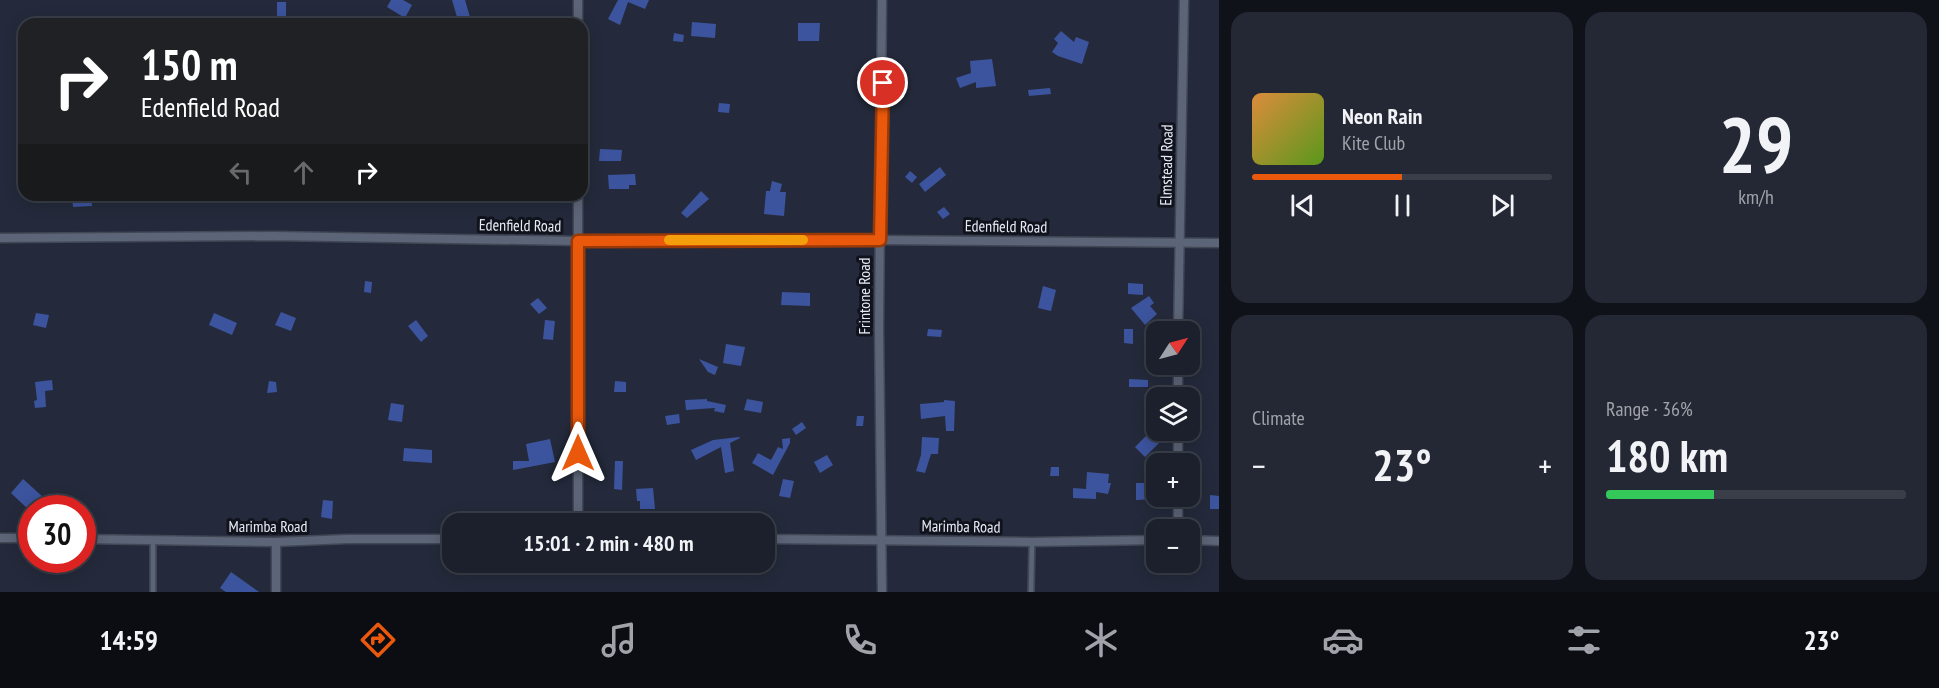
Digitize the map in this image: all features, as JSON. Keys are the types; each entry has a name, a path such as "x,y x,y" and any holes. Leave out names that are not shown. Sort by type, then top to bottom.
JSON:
{"street":[{"path":"578,0 578,18"},
{"name":"Frintone Road","path":"882,0 880,240 882,592"},
{"name":"Elmstead Road","path":"1178,321 1184,0"},
{"path":"578,201 578,513"},
{"name":"Edenfield Road","path":"0,238 273,236 578,241 880,240 1219,243"},
{"path":"0,538 18,538"},
{"name":"Marimba Road","path":"96,539 276,542 442,539"},
{"name":"Marimba Road","path":"775,539 1032,542 1146,540"},
{"path":"1200,540 1219,541"},
{"path":"276,542 276,592"}],"lane":[{"path":"153,539 153,592"},
{"path":"1031,592 1032,542"}],"building":[{"path":"391,0 403,0 412,5 405,18 387,7"},
{"path":"452,0 465,0 470,18 457,18"},
{"path":"618,0 649,0 645,9 628,2 620,25 608,19"},
{"path":"277,2 286,2 286,18 277,18"},
{"path":"692,22 716,24 715,38 691,36"},
{"path":"798,23 820,23 819,41 798,41"},
{"path":"1061,31 1074,42 1076,37 1089,42 1082,64 1052,52 1058,43 1054,39"},
{"path":"674,33 684,35 683,42 673,41"},
{"path":"992,59 996,86 976,88 976,82 960,88 956,78 971,73 970,61"},
{"path":"1050,88 1051,94 1029,96 1028,90"},
{"path":"719,103 730,104 729,113 718,112"},
{"path":"600,149 622,150 621,161 599,161"},
{"path":"940,167 946,175 925,192 919,184"},
{"path":"910,171 917,177 912,183 905,177"},
{"path":"635,174 636,185 629,185 629,189 609,189 608,175"},
{"path":"772,181 782,184 780,192 786,192 784,216 764,214 766,191 770,191"},
{"path":"701,191 709,199 687,218 681,213"},
{"path":"72,201 92,201 92,206 73,207"},
{"path":"944,207 950,214 943,219 937,212"},
{"path":"365,281 372,282 371,293 364,292"},
{"path":"1128,283 1143,284 1143,295 1128,294"},
{"path":"1043,286 1056,290 1051,311 1038,308"},
{"path":"782,292 810,293 810,306 781,305"},
{"path":"1149,296 1154,303 1150,306 1157,314 1149,321 1146,321 1145,325 1131,308"},
{"path":"538,298 547,308 539,314 530,304"},
{"path":"281,312 296,318 291,331 275,325"},
{"path":"36,313 49,315 46,328 33,325"},
{"path":"214,313 237,323 232,335 209,325"},
{"path":"416,320 428,336 421,342 408,326"},
{"path":"545,320 555,321 553,340 543,339"},
{"path":"928,329 942,330 941,337 927,336"},
{"path":"1124,329 1133,329 1133,344 1124,343"},
{"path":"726,344 745,347 741,366 723,363"},
{"path":"699,359 718,367 715,375 708,372"},
{"path":"1129,379 1148,380 1148,387 1129,387"},
{"path":"52,380 53,390 45,391 46,407 35,408 34,401 37,400 35,382"},
{"path":"269,381 276,382 277,392 267,393"},
{"path":"615,381 626,382 626,392 614,392"},
{"path":"707,399 707,401 726,405 724,413 714,411 715,408 686,410 685,400"},
{"path":"747,399 763,402 761,413 744,410"},
{"path":"944,400 955,401 954,431 946,431 945,416 921,419 920,404 944,402"},
{"path":"391,403 404,405 402,422 388,420"},
{"path":"679,414 680,423 667,425 665,416"},
{"path":"857,416 864,416 863,426 856,426"},
{"path":"802,422 806,428 796,435 792,429"},
{"path":"1146,436 1146,441 1160,442 1149,453 1146,453 1145,457 1135,447"},
{"path":"739,437 730,443 734,471 725,473 721,447 696,460 691,450 713,440"},
{"path":"922,437 939,438 938,454 931,454 925,473 916,471 921,455"},
{"path":"790,438 790,443 773,475 752,463 758,453 771,460 778,447 783,449 782,439"},
{"path":"550,439 555,462 513,470 513,461 529,461 526,444"},
{"path":"404,448 432,450 432,463 403,461"},
{"path":"827,455 833,465 820,473 814,462"},
{"path":"615,461 623,461 622,490 614,489"},
{"path":"1051,467 1059,467 1059,476 1050,476"},
{"path":"1087,472 1109,474 1108,483 1111,483 1108,494 1096,492 1096,499 1073,498 1073,488 1086,489"},
{"path":"23,479 41,495 18,495 18,500 11,493"},
{"path":"783,479 794,481 790,498 779,496"},
{"path":"1136,483 1146,483 1146,500 1136,500"},
{"path":"653,488 655,509 640,509 636,489"},
{"path":"1210,495 1219,496 1219,509 1210,509"},
{"path":"323,500 333,501 332,519 321,517"},
{"path":"231,572 259,592 226,592 220,588"}],"slow traffic":[{"path":"669,240 803,240"}],"route":[{"path":"578,453 578,241 880,240 883,83"}]}
